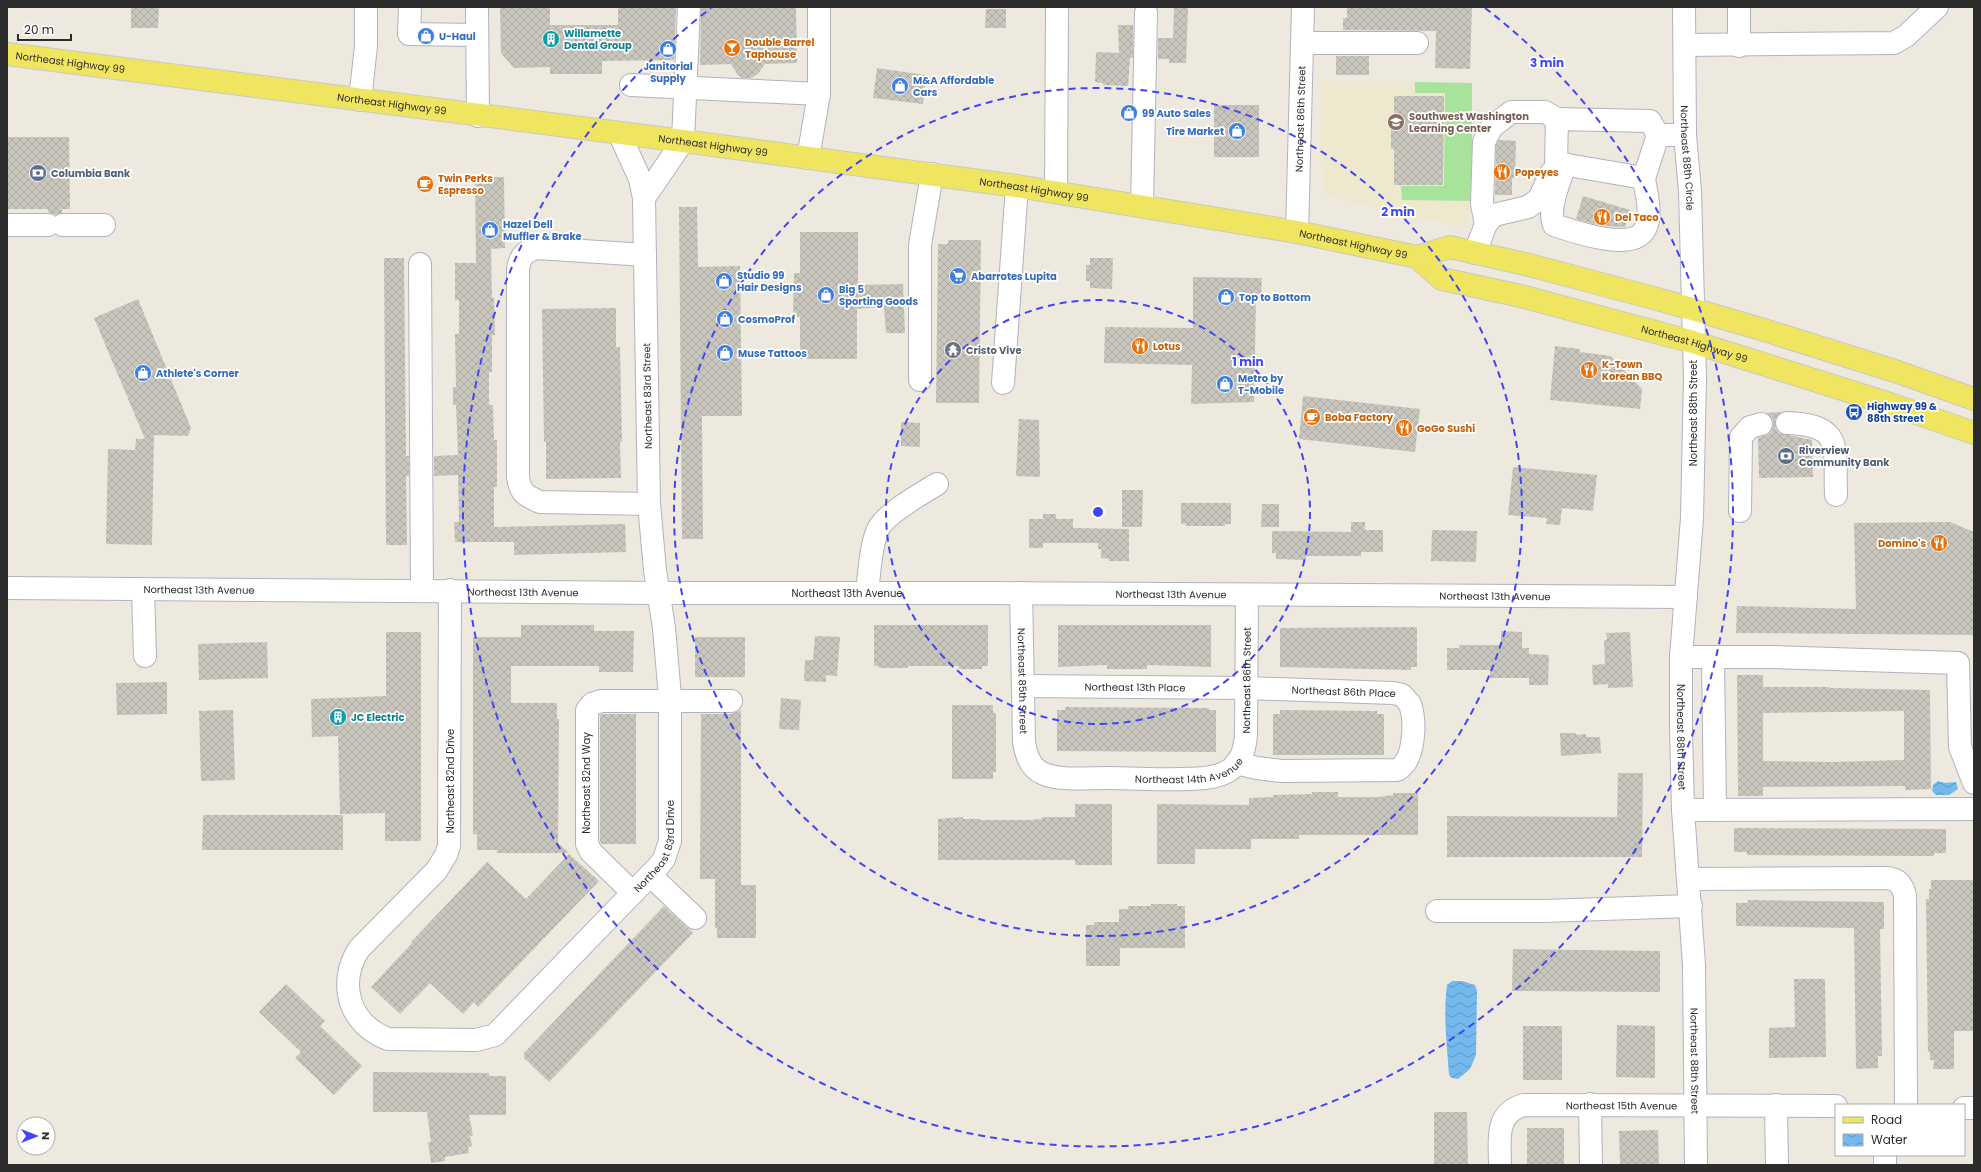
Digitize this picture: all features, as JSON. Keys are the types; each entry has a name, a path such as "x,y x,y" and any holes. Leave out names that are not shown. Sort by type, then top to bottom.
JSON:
{"main road":[{"name":"Northeast Highway 99","path":"7,54 478,116 683,141 1017,186 1142,205 1297,232 1417,257 1450,247 1692,309 1843,354 1974,399"},
{"name":"Northeast Highway 99","path":"1417,257 1442,279 1521,296 1693,342 1890,404 1974,433"}],"street":[{"path":"410,7 409,34 477,35"},
{"path":"476,7 478,116"},
{"path":"644,198 683,141 687,88 689,7"},
{"path":"808,158 819,94 819,7"},
{"path":"1056,192 1057,7"},
{"name":"Northeast 86th Street","path":"1297,232 1303,7"},
{"name":"Northeast 88th Circle","path":"1684,7 1685,135 1690,190 1692,309"},
{"path":"1739,7 1739,46"},
{"path":"1685,45 1739,46 1894,43 1906,36 1937,7"},
{"path":"360,100 366,46 366,11"},
{"path":"1142,205 1146,13"},
{"path":"1302,43 1417,44"},
{"path":"631,85 819,94"},
{"path":"1486,224 1482,204 1484,142 1491,128 1511,112 1545,112 1558,119 1650,122 1658,135 1644,178 1649,208 1642,233 1633,239 1621,241 1569,230 1554,225 1551,218 1551,209 1560,164 1558,119"},
{"name":"Northeast 83rd Street","path":"620,133 640,179 644,198 649,504 659,593"},
{"path":"1658,135 1685,135"},
{"path":"1560,164 1644,178"},
{"path":"1475,253 1486,224 1494,215 1528,208 1539,199 1560,164"},
{"path":"920,380 920,245 932,174"},
{"path":"1004,383 1017,186"},
{"path":"7,225 104,225"},
{"path":"645,255 537,248 528,250 523,254 518,269 518,477 520,489 530,498 540,502 649,504"},
{"path":"420,264 422,590"},
{"name":"Northeast 88th Street","path":"1692,309 1695,378 1692,518 1681,657 1682,810 1689,879 1694,965 1696,1165"},
{"path":"1787,423 1805,424 1818,427 1830,436 1834,446 1836,495"},
{"path":"1740,511 1741,437 1750,427 1761,424"},
{"path":"867,593 871,554 879,526 902,506 937,484"},
{"name":"Northeast 13th Avenue","path":"7,588 143,590 450,590 659,593 1021,593 1686,597"},
{"path":"143,590 146,656"},
{"name":"Northeast 82nd Drive","path":"450,590 449,846 446,855 436,871 359,950 350,965 348,976 349,1002 366,1025 381,1036 396,1040 476,1040 490,1037"},
{"name":"Northeast 83rd Drive","path":"490,1037 501,1030 664,859 670,841 670,701 664,628 659,593"},
{"name":"Northeast 85th Street","path":"1021,593 1024,742 1026,754 1033,767"},
{"name":"Northeast 86th Street","path":"1236,763 1243,752 1245,743 1247,595"},
{"path":"1681,657 1958,663 1960,747 1974,783"},
{"path":"1713,657 1715,810"},
{"name":"Northeast 13th Place","path":"1023,686 1246,688"},
{"name":"Northeast 86th Place","path":"1246,688 1396,693 1405,698 1410,704 1412,731"},
{"name":"Northeast 82nd Way","path":"633,893 591,852 586,844 587,710 592,704 601,701 670,701"},
{"path":"670,701 731,701"},
{"name":"Northeast 14th Avenue","path":"1033,767 1043,774 1056,778 1204,778 1226,772 1236,763 1273,770 1394,771 1404,766 1410,755 1412,731"},
{"path":"1682,810 1974,809"},
{"path":"650,875 695,918"},
{"path":"1689,879 1887,878 1900,884 1905,896 1906,1104"},
{"path":"1437,911 1544,911 1691,906"},
{"path":"1590,1104 1591,1165"},
{"name":"Northeast 15th Avenue","path":"1500,1165 1500,1129 1506,1115 1512,1109 1524,1105 1590,1104 1835,1106"},
{"path":"1776,1105 1777,1165"}],"shaded area":[{"name":"Southwest Washington Learning Center","path":"1321,81 1472,83 1472,201 1467,228 1334,198 1329,195 1324,187 1325,165 1320,161"}],"green space":[{"path":"1415,82 1472,83 1472,201 1402,200 1401,186 1444,186 1445,93 1415,93"}],"water":[{"path":"1938,781 1945,783 1956,782 1958,789 1949,795 1936,795 1932,791 1933,785"},
{"path":"1452,981 1462,981 1475,985 1477,991 1476,1055 1470,1069 1458,1079 1452,1078 1449,1075 1446,1041 1445,1019 1447,985"}],"building":[{"path":"131,7 159,7 158,28 131,28"},
{"path":"500,7 550,7 550,25 618,25 618,7 676,7 674,60 602,61 602,74 550,74 550,67 514,68 501,53"},
{"path":"701,7 796,7 797,63 765,64 758,74 751,78 742,78 738,75 731,64 700,65"},
{"path":"1174,7 1188,8 1186,63 1169,63 1169,59 1158,59 1158,38 1173,38"},
{"path":"1347,7 1472,7 1470,69 1435,68 1436,31 1343,30 1343,18 1347,18"},
{"path":"986,9 1006,9 1006,28 985,28"},
{"path":"1118,25 1133,25 1133,58 1130,58 1128,86 1103,85 1103,83 1095,82 1096,52 1119,53"},
{"path":"1336,56 1369,56 1369,75 1336,75"},
{"name":"M&A Affordable Cars","path":"877,68 926,75 923,104 873,98"},
{"path":"1394,96 1444,96 1443,185 1394,185 1394,149 1391,149 1391,123 1394,123"},
{"name":"Tire Market","path":"1214,105 1259,105 1259,157 1214,157"},
{"name":"Columbia Bank","path":"7,137 69,137 70,209 62,209 62,213 56,215 48,212 48,209 7,209"},
{"name":"Popeyes","path":"1499,140 1516,141 1515,178 1512,178 1512,195 1495,195 1496,145"},
{"path":"475,177 504,177 505,248 491,249 492,298 494,298 495,335 492,335 492,372 489,372 489,405 493,405 494,440 497,440 497,487 494,487 494,527 625,524 626,552 514,555 514,542 455,542 454,522 459,522 458,475 434,476 434,456 458,455 456,405 453,405 453,387 456,387 455,334 459,334 459,300 455,300 455,263 476,263"},
{"name":"Del Taco","path":"1583,196 1630,210 1625,227 1602,226 1576,219"},
{"path":"679,207 697,207 698,267 740,266 742,416 702,416 703,539 682,539"},
{"name":"Big 5 Sporting Goods","path":"800,232 858,232 858,285 903,284 905,333 886,333 884,307 857,309 857,359 800,359 800,317 793,317 794,273 800,273"},
{"path":"948,240 981,240 979,403 936,403 938,244 948,244"},
{"path":"384,258 404,258 406,456 409,456 409,476 406,476 407,545 386,545"},
{"path":"1090,258 1113,258 1112,289 1090,288 1090,281 1086,281 1086,265 1090,265"},
{"path":"1193,277 1262,278 1261,299 1256,299 1254,402 1191,404 1192,365 1104,363 1105,327 1193,328"},
{"path":"138,299 191,428 188,436 154,435 152,545 106,544 108,449 135,450 136,439 145,439 94,318"},
{"path":"616,308 616,347 620,347 622,442 620,442 621,478 546,479 542,309"},
{"name":"K-Town Korean BBQ","path":"1555,346 1580,349 1580,352 1611,356 1642,389 1640,409 1550,400"},
{"path":"1303,396 1420,409 1415,452 1299,439"},
{"name":"Riverview Community Bank","path":"1781,412 1777,416 1775,422 1776,429 1779,433 1812,440 1813,477 1759,478 1758,438 1770,433 1773,427 1773,420 1766,413"},
{"path":"1019,419 1039,420 1040,477 1016,476"},
{"path":"901,422 920,423 920,447 901,446"},
{"path":"1513,467 1597,475 1593,511 1562,508 1560,525 1546,524 1547,518 1508,515"},
{"path":"1122,490 1143,490 1142,527 1122,527"},
{"path":"1181,503 1231,503 1231,524 1225,524 1225,526 1186,526 1186,524 1181,524"},
{"path":"1262,504 1279,504 1279,527 1261,527"},
{"path":"1043,514 1056,514 1056,519 1073,519 1073,528 1129,529 1129,561 1109,561 1109,559 1101,558 1101,549 1098,549 1098,543 1043,543 1043,548 1029,548 1029,519 1043,519"},
{"path":"1351,522 1365,522 1365,530 1383,530 1383,552 1361,552 1361,556 1306,556 1306,560 1276,559 1276,553 1272,553 1272,531 1351,532"},
{"path":"1950,522 1974,532 1974,635 1736,633 1737,606 1856,609 1854,523"},
{"path":"1432,530 1477,531 1476,562 1431,561"},
{"path":"521,625 594,625 594,631 634,631 633,672 599,672 599,666 511,666 511,703 557,703 557,719 559,719 558,843 569,853 496,853 498,850 477,850 477,834 473,834 473,637 521,637"},
{"path":"874,625 988,625 988,666 982,666 982,669 959,669 959,666 908,666 908,668 879,668 879,666 874,666"},
{"path":"1058,625 1211,625 1211,667 1147,665 1147,669 1107,669 1107,665 1058,667"},
{"path":"1417,627 1417,667 1411,667 1411,670 1280,667 1280,628"},
{"path":"1501,631 1522,632 1522,648 1529,648 1529,654 1549,655 1548,685 1529,685 1529,678 1490,678 1490,670 1447,670 1447,648 1459,648 1459,645 1501,645"},
{"path":"386,632 421,632 421,841 385,841 385,813 340,814 338,736 312,737 311,699 386,696"},
{"path":"1630,632 1633,687 1608,688 1608,684 1593,685 1592,665 1605,664 1604,640 1607,640 1606,633"},
{"path":"815,636 840,637 837,676 826,675 826,682 804,681 805,660 813,660"},
{"path":"695,637 745,637 745,677 695,677"},
{"path":"267,642 268,678 199,680 198,644"},
{"path":"1737,675 1763,675 1763,687 1830,687 1930,690 1931,789 1905,790 1905,786 1763,787 1763,796 1738,796","holes":["1904,711 1904,760 1831,762 1763,761 1763,713"]},
{"path":"167,682 167,714 117,715 116,683"},
{"path":"781,698 801,700 799,730 779,729"},
{"path":"952,705 993,705 993,713 996,713 996,772 993,772 993,779 952,779"},
{"path":"1065,707 1209,708 1209,710 1216,710 1216,752 1057,751 1057,710 1065,710"},
{"path":"233,710 235,780 201,781 199,711"},
{"path":"741,710 741,885 756,885 756,938 717,938 717,928 715,928 715,879 700,879 701,714 731,714"},
{"path":"1280,710 1377,711 1377,714 1384,714 1384,755 1273,755 1273,714 1280,714"},
{"path":"636,714 636,844 601,844 600,841 600,715"},
{"path":"1560,733 1576,733 1576,735 1586,734 1586,737 1600,737 1601,753 1561,756"},
{"path":"1618,773 1643,773 1642,857 1447,857 1447,816 1617,817"},
{"path":"1312,792 1338,792 1338,797 1378,797 1393,795 1393,793 1418,793 1418,835 1299,835 1299,839 1251,839 1251,849 1195,849 1195,864 1157,864 1157,804 1249,805 1249,798 1273,797 1273,795 1312,794"},
{"path":"1075,804 1112,804 1112,865 1075,865 1075,860 938,860 938,819 963,817 963,819 980,820 1028,820 1042,819 1042,817 1075,817"},
{"path":"203,815 343,815 343,850 202,850"},
{"path":"1734,828 1946,829 1946,853 1934,853 1934,856 1747,855 1747,852 1734,852"},
{"path":"569,854 599,881 478,1007 474,1002 463,1014 430,983 400,1014 371,987 412,943 411,942 487,862 526,899"},
{"path":"1931,880 1974,880 1974,1031 1954,1031 1954,1069 1933,1069 1934,1060 1930,1060 1930,1052 1928,1052 1926,899 1929,899"},
{"path":"1748,900 1884,902 1884,929 1880,929 1882,1056 1878,1056 1878,1068 1856,1069 1854,928 1736,926 1736,903 1747,903"},
{"path":"1151,904 1177,904 1177,906 1185,906 1185,948 1120,948 1120,966 1086,966 1086,925 1094,925 1094,922 1119,922 1119,909 1128,909 1128,906 1151,906"},
{"path":"664,906 693,933 549,1082 524,1058 524,1053"},
{"path":"1513,949 1660,951 1660,992 1512,991"},
{"path":"1794,979 1825,979 1826,1057 1769,1058 1769,1028 1795,1027"},
{"path":"286,984 325,1021 320,1026 362,1066 334,1095 295,1058 301,1052 259,1012"},
{"path":"1617,1025 1655,1026 1655,1078 1616,1077"},
{"path":"1523,1026 1562,1026 1562,1080 1523,1080"},
{"path":"373,1072 489,1073 489,1076 506,1076 506,1115 469,1115 473,1135 470,1136 472,1146 468,1147 469,1153 445,1157 445,1161 431,1163 428,1142 431,1142 427,1112 373,1112"},
{"path":"1434,1112 1467,1112 1468,1165 1434,1165"},
{"path":"1527,1128 1564,1128 1564,1165 1527,1165"},
{"path":"1658,1130 1659,1165 1620,1165 1619,1131"}],"place":[{"name":"U-Haul","path":"426,36"},
{"name":"Willamette Dental Group","path":"551,39"},
{"name":"Double Barrel Taphouse","path":"732,48"},
{"name":"Janitorial Supply","path":"668,49"},
{"name":"M&A Affordable Cars","path":"900,86"},
{"name":"99 Auto Sales","path":"1129,113"},
{"name":"Southwest Washington Learning Center","path":"1396,122"},
{"name":"Tire Market","path":"1237,131"},
{"name":"Popeyes","path":"1502,172"},
{"name":"Columbia Bank","path":"38,173"},
{"name":"Twin Perks Espresso","path":"425,184"},
{"name":"Del Taco","path":"1602,217"},
{"name":"Hazel Dell Muffler & Brake","path":"490,230"},
{"name":"Abarrotes Lupita","path":"958,276"},
{"name":"Studio 99 Hair Designs","path":"724,281"},
{"name":"Big 5 Sporting Goods","path":"826,295"},
{"name":"Top to Bottom","path":"1226,297"},
{"name":"CosmoProf","path":"725,319"},
{"name":"Lotus","path":"1140,346"},
{"name":"Cristo Vive","path":"953,350"},
{"name":"Muse Tattoos","path":"725,353"},
{"name":"K-Town Korean BBQ","path":"1589,370"},
{"name":"Athlete's Corner","path":"143,373"},
{"name":"Metro by T-Mobile","path":"1225,384"},
{"name":"Highway 99 & 88th Street","path":"1854,412"},
{"name":"Boba Factory","path":"1312,417"},
{"name":"GoGo Sushi","path":"1404,428"},
{"name":"Riverview Community Bank","path":"1786,456"},
{"name":"Domino's","path":"1939,543"},
{"name":"JC Electric","path":"338,717"}]}
